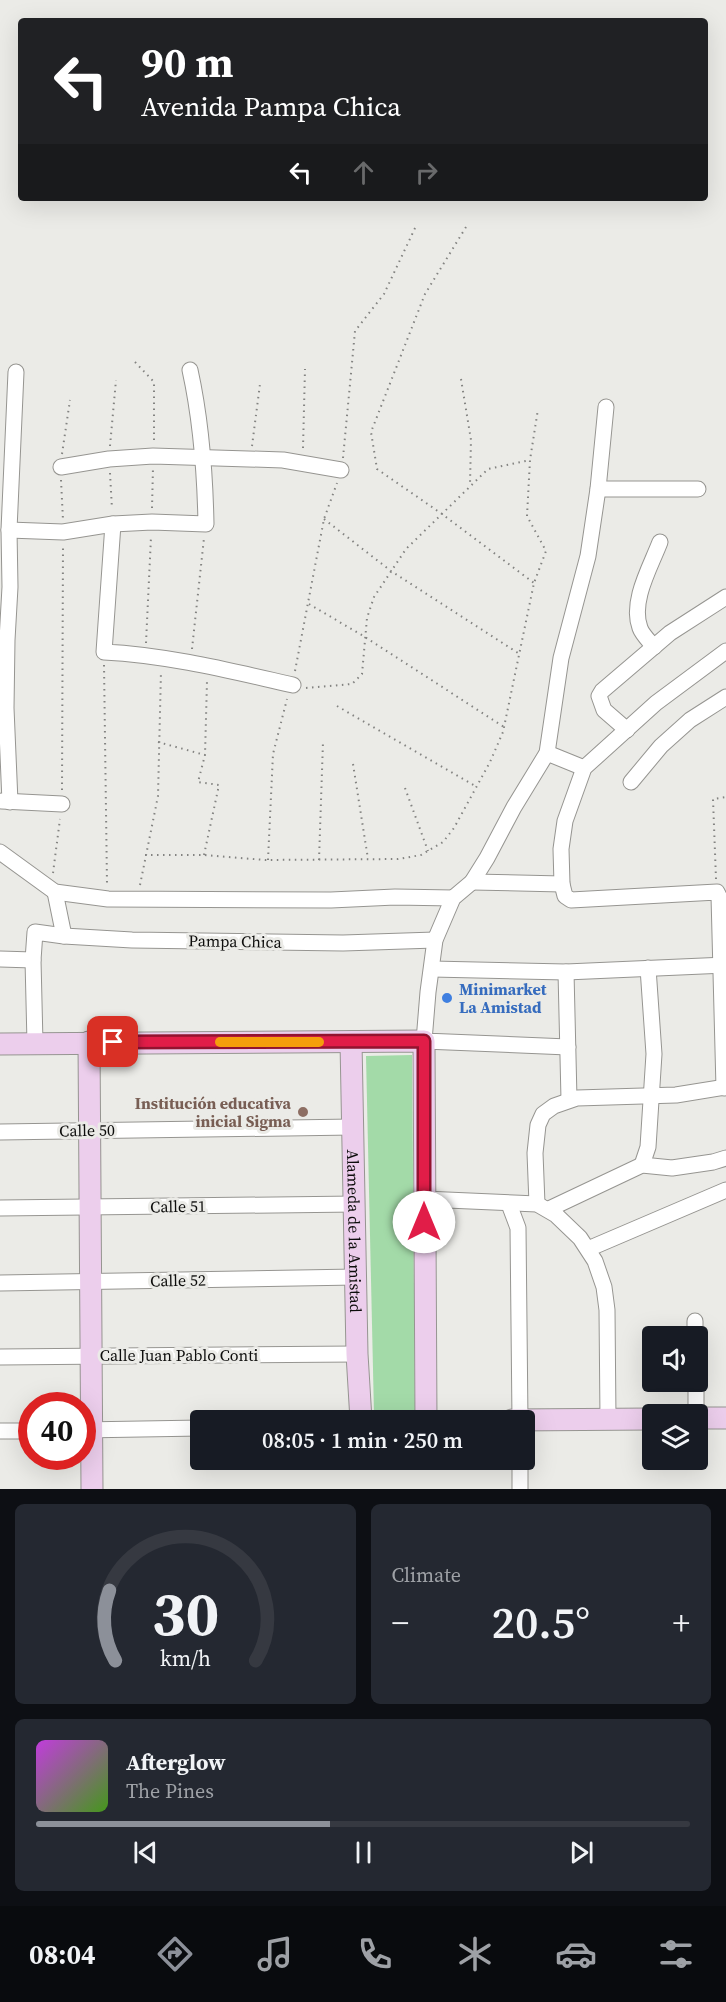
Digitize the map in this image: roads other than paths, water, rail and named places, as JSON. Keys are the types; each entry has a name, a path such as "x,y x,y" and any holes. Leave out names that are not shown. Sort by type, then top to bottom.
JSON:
{"street":[{"path":"9,530 63,532 113,524 152,522 206,524 202,458 195,392 190,370"},
{"path":"15,372 5,587 5,801 62,804"},
{"path":"426,1410 424,1041 435,940 453,898 472,882 547,753 561,658 588,556 598,489 606,406"},
{"path":"61,467 109,459 153,456 283,460 341,470"},
{"path":"598,489 698,489"},
{"path":"113,524 104,652 128,653 207,666 291,687"},
{"path":"654,647 640,628 638,609 640,595 660,542"},
{"path":"627,730 603,710 599,696 602,691 670,633 726,597"},
{"path":"608,1419 607,1310 600,1270 580,1238 543,1207 535,1153 538,1125 548,1110 569,1099 676,1095 725,1088 724,965 717,892 571,900 566,896 562,884 561,849 565,820 584,768 656,703 726,651"},
{"path":"631,782 661,746 690,720 726,697"},
{"path":"547,753 584,768"},
{"path":"0,852 53,890 108,899 453,898"},
{"path":"472,882 562,884"},
{"path":"53,890 64,936"},
{"name":"Pampa Chica","path":"33,960 35,932 132,940 343,943 435,940"},
{"path":"0,959 33,960 35,1043"},
{"path":"432,969 566,972 724,965"},
{"path":"642,1165 648,1146 654,1054 648,968"},
{"path":"566,972 569,1099"},
{"path":"0,1044 424,1041 568,1047"},
{"path":"89,1042 91,1282 89,1392"},
{"name":"Alameda de la Amistad","path":"351,1042 356,1204 357,1354 360,1410"},
{"name":"Calle 50","path":"0,1132 353,1127"},
{"path":"424,1199 543,1207 642,1165 672,1168 726,1158"},
{"path":"588,1249 726,1190"},
{"name":"Calle 51","path":"0,1208 356,1204"},
{"path":"509,1204 518,1228 520,1410"},
{"name":"Calle 52","path":"0,1283 356,1277"},
{"name":"Calle Juan Pablo Conti","path":"0,1357 357,1354"},
{"path":"708,1417 726,1418"},
{"path":"535,1420 642,1419"},
{"path":"96,1430 190,1428"},
{"path":"0,1431 18,1431"},
{"path":"90,1470 92,1489"},
{"path":"520,1470 520,1489"}],"place":[{"name":"Minimarket La Amistad","path":"447,998"},
{"name":"Institución educativa inicial Sigma","path":"303,1112"}]}
